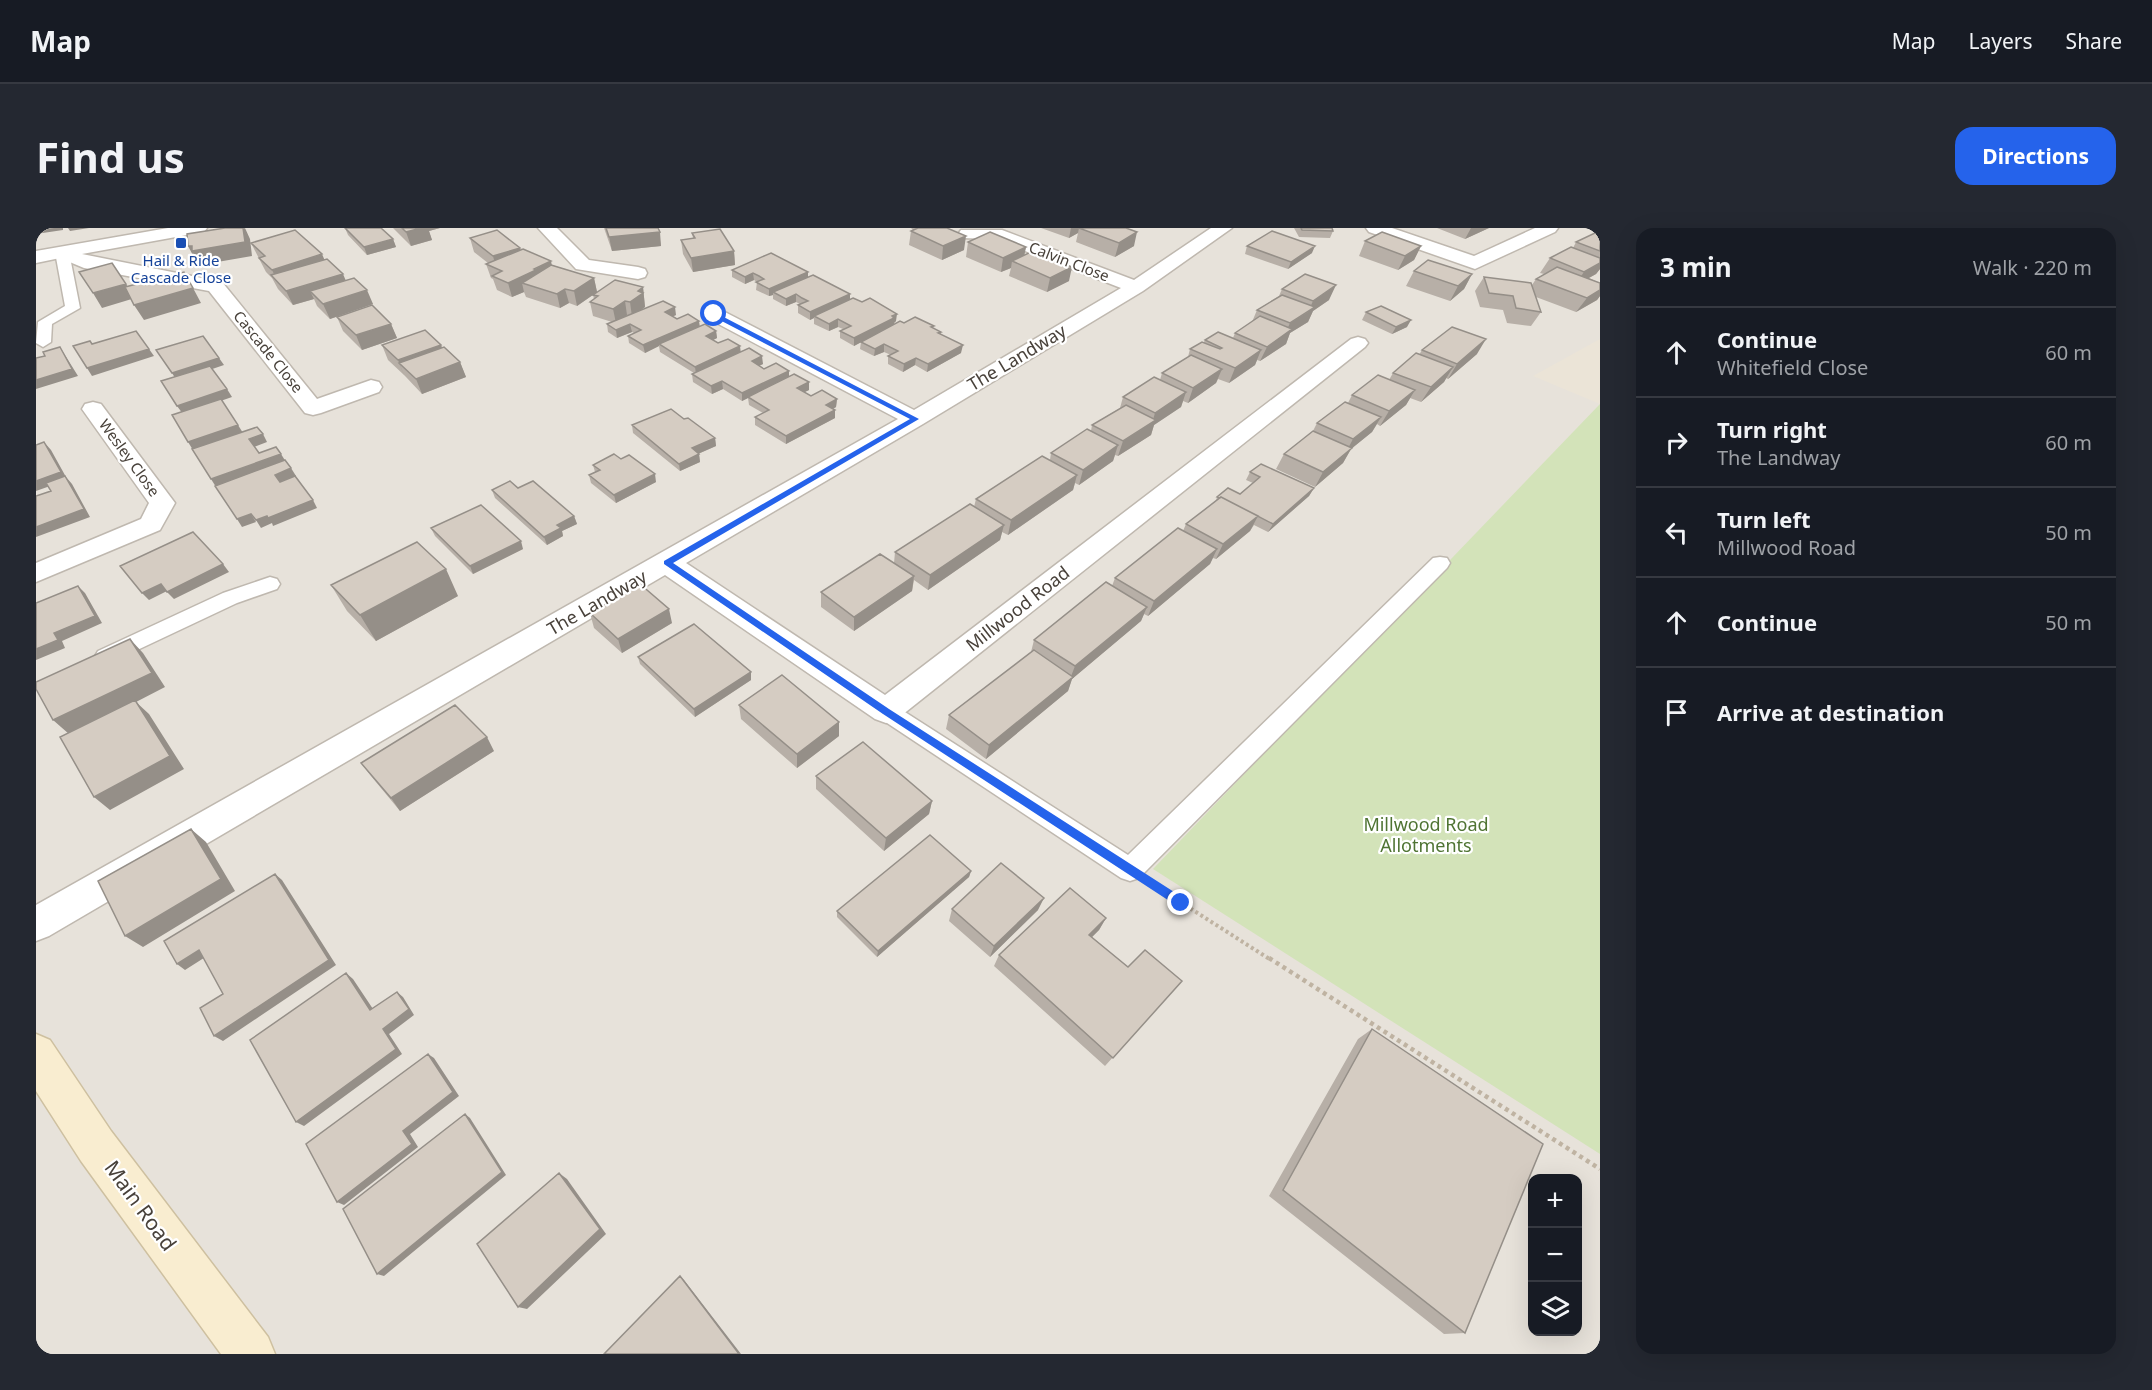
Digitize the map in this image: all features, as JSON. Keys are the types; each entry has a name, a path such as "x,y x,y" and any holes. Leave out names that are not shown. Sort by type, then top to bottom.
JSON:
{"street":[{"path":"36,257 148,232 198,228"},
{"path":"547,228 583,265 638,273"},
{"name":"The Landway","path":"36,924 915,419 1136,287 1223,228"},
{"path":"1375,228 1475,263 1549,228"},
{"name":"Calvin Close","path":"967,234 996,234 1136,287"},
{"name":"Cascade Close","path":"62,252 84,262 215,286 313,408 371,387"},
{"path":"714,314 915,419"},
{"name":"Millwood Road","path":"886,711 1358,343"},
{"name":"Wesley Close","path":"36,573 151,524 162,503 93,409"},
{"path":"667,562 886,711"},
{"name":"Main Road","path":"36,1054 96,1146 251,1354"}],"lane":[{"path":"43,342 45,322 73,308 62,252"},
{"path":"886,711 1130,870 1440,563"},
{"path":"88,664 220,602 270,584"}],"path":[{"path":"1130,870 1600,1169"}],"shaded area":[{"path":"36,228 1600,228 1600,1354 36,1354"},
{"path":"1600,339 1600,404 1533,376"}],"green space":[{"name":"Millwood Road Allotments","path":"1600,404 1600,1154 1153,869"}],"building":[{"path":"225,228 243,228 245,242 192,251 192,246 188,246 187,234"},
{"path":"345,228 381,228 393,239 364,247"},
{"path":"402,228 421,228 406,232"},
{"path":"606,228 658,228 660,232 609,237"},
{"path":"918,228 947,228 966,236 943,246 911,231"},
{"path":"1079,228 1126,228 1137,232 1119,243"},
{"path":"1301,228 1332,228 1333,231 1302,230"},
{"path":"720,229 734,251 691,258 681,240 695,238 692,233"},
{"path":"295,230 322,254 272,270 259,258 265,256 251,243"},
{"path":"497,230 520,248 493,256 470,238"},
{"path":"1272,231 1315,246 1291,262 1247,246"},
{"path":"990,232 1026,247 1003,258 968,242"},
{"path":"1382,232 1421,246 1405,256 1365,241"},
{"path":"1597,232 1600,233 1600,251 1576,242"},
{"path":"1571,247 1600,258 1600,263 1584,272 1550,258"},
{"path":"523,249 551,261 508,283 492,276 502,271 486,264"},
{"path":"1033,251 1072,267 1050,278 1012,261"},
{"path":"771,253 808,272 769,289 756,282 764,279 759,276 753,273 745,277 732,270"},
{"path":"327,259 343,274 286,291 271,275"},
{"path":"1428,260 1472,274 1458,286 1414,271"},
{"path":"112,263 126,284 93,293 79,272"},
{"path":"551,265 594,278 574,291 565,289 557,294 522,283"},
{"path":"1557,267 1600,283 1600,290 1587,298 1536,279"},
{"path":"184,272 193,288 134,305 125,287"},
{"path":"1305,274 1336,285 1313,301 1282,289"},
{"path":"813,275 850,294 810,312 798,305 808,301 796,294 786,299 773,292"},
{"path":"1484,277 1531,283 1541,312 1516,308 1513,296 1489,293"},
{"path":"354,278 367,290 323,304 310,291"},
{"path":"615,280 643,287 638,291 643,293 630,302 625,301 613,309 590,302 598,296 593,295"},
{"path":"1282,295 1315,307 1290,323 1257,310"},
{"path":"853,298 862,302 870,298 897,314 892,316 894,318 854,338 840,331 851,326 838,319 829,324 814,316"},
{"path":"663,301 675,307 665,312 677,319 688,314 699,321 643,345 628,336 641,330 630,324 616,330 607,324"},
{"path":"372,305 391,324 356,335 337,317"},
{"path":"1381,306 1411,320 1396,327 1366,312"},
{"path":"1260,316 1292,329 1267,347 1235,333"},
{"path":"915,317 934,326 931,327 941,332 938,333 963,345 928,364 916,358 904,364 888,356 898,351 884,344 875,349 861,342 900,321 904,323"},
{"path":"705,324 716,331 706,336 718,343 728,339 740,346 695,367 659,344"},
{"path":"1452,327 1486,339 1457,364 1422,350"},
{"path":"425,330 441,345 398,360 382,345"},
{"path":"136,331 149,349 87,368 73,346 90,341 92,344"},
{"path":"1218,332 1261,350 1235,368 1190,349 1202,342 1222,348 1205,340"},
{"path":"203,336 219,358 172,373 156,350"},
{"path":"60,347 72,369 36,380 36,358 45,356 43,352"},
{"path":"444,347 460,362 416,379 399,363"},
{"path":"749,348 762,356 752,361 764,369 776,363 789,371 742,393 722,381 711,386 692,374"},
{"path":"1416,353 1453,367 1431,387 1393,373"},
{"path":"1191,355 1222,369 1193,388 1162,373"},
{"path":"210,366 227,389 177,406 161,381"},
{"path":"794,374 809,382 797,388 811,396 822,390 837,399 826,405 835,410 786,436 755,417 769,410 748,397"},
{"path":"1378,375 1415,390 1389,411 1352,395"},
{"path":"1154,377 1186,392 1155,413 1123,397"},
{"path":"221,399 238,425 188,442 172,415"},
{"path":"1345,402 1381,417 1353,439 1317,423"},
{"path":"1126,405 1156,420 1123,441 1092,425"},
{"path":"671,409 684,419 688,418 715,438 692,448 699,454 679,464 632,425"},
{"path":"257,427 263,434 249,439 259,453 276,447 281,454 211,479 192,449"},
{"path":"1087,429 1118,445 1083,470 1051,453"},
{"path":"1313,431 1352,448 1323,472 1284,454"},
{"path":"44,442 61,472 36,481 36,445"},
{"path":"614,454 621,459 629,455 655,474 614,495 589,475 600,470 593,465"},
{"path":"1042,456 1077,475 1011,520 976,499"},
{"path":"285,460 291,468 275,475 280,482 295,476 313,500 268,518 267,516 256,520 251,514 237,519 215,486"},
{"path":"1261,464 1314,488 1273,524 1217,497 1228,488 1240,494 1260,477 1250,472"},
{"path":"65,476 84,509 36,527 36,496 51,491 46,483"},
{"path":"510,481 518,488 533,481 574,516 557,525 561,528 544,537 492,490"},
{"path":"1221,497 1258,516 1223,544 1186,524"},
{"path":"970,504 1004,525 930,575 895,552"},
{"path":"481,505 521,541 470,566 431,528"},
{"path":"1178,528 1217,549 1154,601 1115,578"},
{"path":"193,532 223,564 167,592 161,584 142,593 120,566"},
{"path":"417,542 446,569 360,615 331,585"},
{"path":"880,554 914,576 854,617 821,592"},
{"path":"1106,582 1147,607 1075,666 1034,640"},
{"path":"640,584 669,609 618,639 590,613"},
{"path":"78,586 95,616 54,633 58,640 36,649 36,603"},
{"path":"694,624 751,672 694,709 638,657"},
{"path":"130,639 152,673 53,720 36,689 36,682"},
{"path":"1034,650 1073,677 989,745 949,715"},
{"path":"782,675 839,722 797,754 739,705"},
{"path":"135,700 170,756 94,797 60,737"},
{"path":"455,705 487,737 391,798 361,763"},
{"path":"863,742 932,801 886,838 816,776"},
{"path":"191,829 221,879 125,936 98,881"},
{"path":"930,835 971,871 878,951 837,911"},
{"path":"1001,863 1044,898 994,946 952,909"},
{"path":"275,874 329,960 214,1036 200,1008 223,994 199,950 177,964 164,941"},
{"path":"1070,888 1106,918 1089,935 1128,967 1145,950 1182,981 1113,1058 999,955"},
{"path":"346,973 370,1010 397,992 409,1009 383,1029 396,1049 296,1122 250,1040"},
{"path":"1372,1029 1543,1144 1531,1174 1528,1174 1528,1180 1465,1333 1283,1190"},
{"path":"428,1054 453,1092 403,1131 412,1144 337,1202 306,1144"},
{"path":"465,1114 502,1172 377,1274 343,1209"},
{"path":"559,1173 600,1229 518,1307 477,1244"},
{"path":"680,1276 739,1354 604,1354"}],"place":[{"name":"Hail & Ride Cascade Close","path":"181,243"}],"route":[{"path":"714,314 915,419 667,562 886,711 1181,903"}]}
